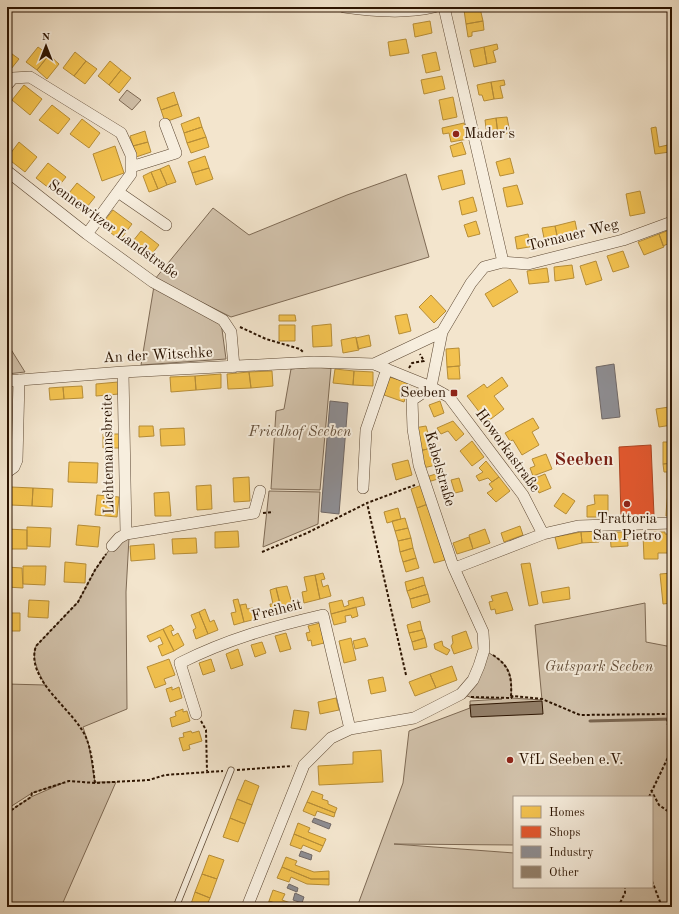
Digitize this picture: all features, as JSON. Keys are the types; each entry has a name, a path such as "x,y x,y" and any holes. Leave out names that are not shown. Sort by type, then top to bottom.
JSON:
{"street":[{"path":"344,7 369,11 415,11 434,7"},
{"path":"444,7 502,262"},
{"path":"7,85 13,78 30,77 121,134 131,155 131,174 87,234"},
{"path":"131,167 176,153 165,124"},
{"name":"Sennewitzer Landstraße","path":"7,171 87,234 153,282 214,314 226,322"},
{"path":"118,192 166,225"},
{"name":"Tornauer Weg","path":"431,387 442,332 471,283 484,267 502,262 528,264 623,240 672,222"},
{"path":"226,322 231,332 234,367"},
{"path":"374,364 442,332"},
{"name":"An der Witschke","path":"7,381 123,372 311,362 374,364"},
{"name":"Howorkastraße","path":"374,364 431,387 449,397 523,495 543,534"},
{"path":"363,488 366,430 387,369"},
{"name":"Lichtemannsbreite","path":"123,372 126,534"},
{"path":"7,472 14,467 17,460 20,380"},
{"name":"Kabelstraße","path":"431,387 412,400 412,429 419,465 454,567 483,632 484,650"},
{"name":"Lichtemannsbreite","path":"112,546 119,538 126,534 254,513 260,491"},
{"path":"454,567 543,534 578,526 672,522"},
{"name":"Freiheit","path":"196,714 180,663 213,646 247,634 323,614 350,729"},
{"path":"247,907 304,765 331,738 350,729 414,718 460,694 473,680 484,650"}],"lane":[{"path":"176,907 231,770"}],"path":[{"path":"226,322 266,339 300,349 311,362"},
{"path":"404,376 412,363 424,361 416,344"},
{"path":"262,552 307,533 367,502 426,482"},
{"path":"367,502 406,675"},
{"path":"95,782 87,740 45,685 34,656 36,646 78,602 95,570 112,546"},
{"path":"484,650 503,662 510,674 512,685 511,698"},
{"path":"460,694 473,698 511,698 514,696 542,699 580,716 667,714"},
{"path":"672,698 666,723 672,730"},
{"path":"196,714 206,730 207,772"},
{"path":"649,796 672,749"},
{"path":"7,813 31,797 32,793 69,781 95,782 149,780 165,775 304,765"},
{"path":"652,790 659,804 672,814"},
{"path":"653,883 662,907"},
{"path":"618,907 625,893 625,888"}],"green space":[{"path":"127,90 141,100 132,110 119,100"},
{"path":"406,174 429,257 231,317 155,279 213,208 249,235 347,195"},
{"path":"154,286 221,322 226,359 141,365"},
{"path":"7,343 25,372 7,374"},
{"name":"Friedhof Seeben","path":"310,367 331,368 320,490 271,489 276,411 284,409 291,369"},
{"path":"269,491 320,492 318,524 263,547"},
{"path":"129,538 126,592 127,709 83,727 89,746 95,782 116,782 61,907 7,907 7,813 31,797 63,783 32,793 7,809 7,684 45,685 35,661 34,656 36,646 78,602 95,570 112,546"},
{"name":"Gutspark Seeben","path":"645,603 646,642 672,647 672,907 357,907 403,783 409,731 470,708 470,701 502,699 473,698 461,694 484,650 499,659 507,668 511,680 511,698 542,700 535,625"}],"building: Homes":[{"path":"480,8 483,21 466,24 464,10"},
{"path":"430,21 432,33 415,37 413,24"},
{"path":"483,21 484,30 472,32 472,36 468,37 466,24"},
{"path":"406,39 409,53 390,56 388,42"},
{"path":"497,44 498,49 493,51 496,62 487,64 484,47"},
{"path":"38,47 49,55 37,70 26,62"},
{"path":"484,47 487,64 474,67 470,50"},
{"path":"8,51 19,59 7,74 7,52"},
{"path":"75,52 86,61 74,76 63,68"},
{"path":"436,52 440,70 426,73 422,55"},
{"path":"49,55 59,64 47,79 37,70"},
{"path":"86,61 97,69 85,84 74,76"},
{"path":"110,61 121,70 109,85 98,76"},
{"path":"121,70 131,78 119,93 109,85"},
{"path":"442,76 445,89 424,94 421,80"},
{"path":"504,80 505,85 500,86 503,98 494,99 491,82"},
{"path":"491,82 494,99 484,101 482,95 479,95 477,85"},
{"path":"24,85 42,99 30,115 12,100"},
{"path":"174,92 178,104 161,110 157,98"},
{"path":"453,97 457,117 443,120 439,100"},
{"path":"178,104 182,116 165,122 161,110"},
{"path":"52,105 70,119 58,134 39,120"},
{"path":"199,117 202,127 184,133 181,124"},
{"path":"507,117 510,133 498,135 496,118"},
{"path":"496,118 498,135 487,136 485,120"},
{"path":"82,119 100,133 89,148 70,134"},
{"path":"464,123 468,139 451,142 449,133 443,134 442,128"},
{"path":"202,127 206,137 187,143 184,133"},
{"path":"656,127 659,147 672,144 672,157 670,152 655,154 651,128"},
{"path":"145,131 148,142 133,146 130,136"},
{"path":"206,137 209,147 191,153 187,143"},
{"path":"19,142 37,157 25,172 7,158"},
{"path":"148,142 151,152 136,157 133,146"},
{"path":"462,142 466,154 453,157 450,146"},
{"path":"115,146 124,173 102,181 93,154"},
{"path":"205,156 209,168 192,173 188,162"},
{"path":"510,158 514,173 500,176 496,162"},
{"path":"48,163 66,177 54,192 36,178"},
{"path":"169,165 176,182 167,185 160,169"},
{"path":"209,168 213,179 196,185 192,173"},
{"path":"160,169 167,185 158,189 151,172"},
{"path":"462,170 465,184 442,190 438,176"},
{"path":"151,172 158,189 149,192 143,176"},
{"path":"77,183 95,197 83,212 65,198"},
{"path":"517,185 523,204 507,207 503,188"},
{"path":"640,191 645,213 630,216 626,194"},
{"path":"473,197 477,211 462,215 459,201"},
{"path":"113,210 132,224 120,240 101,225"},
{"path":"476,221 480,234 468,237 464,225"},
{"path":"575,221 578,236 558,240 555,226"},
{"path":"555,226 558,240 545,243 542,228"},
{"path":"672,229 672,242 663,246 659,234"},
{"path":"141,231 159,245 147,260 129,246"},
{"path":"528,234 529,238 533,237 535,246 517,249 515,237"},
{"path":"659,234 664,247 644,255 638,242"},
{"path":"623,251 629,267 613,272 607,256"},
{"path":"596,261 602,280 586,285 580,266"},
{"path":"572,265 574,278 555,281 554,267"},
{"path":"547,268 549,282 529,284 527,271"},
{"path":"510,279 518,292 493,307 485,294"},
{"path":"431,295 446,311 434,323 419,307"},
{"path":"407,314 411,331 399,334 395,316"},
{"path":"279,315 295,315 296,321 279,321"},
{"path":"331,324 332,346 313,347 312,326"},
{"path":"279,325 295,325 295,341 279,341"},
{"path":"369,335 371,346 358,349 356,338"},
{"path":"356,337 359,350 343,353 341,340"},
{"path":"459,348 460,366 447,367 446,349"},
{"path":"459,366 460,379 448,379 447,367"},
{"path":"335,369 354,371 353,385 333,383"},
{"path":"272,371 273,386 251,388 249,372"},
{"path":"354,371 373,372 373,386 353,385"},
{"path":"249,372 251,388 228,389 227,374"},
{"path":"221,374 221,388 196,390 195,376"},
{"path":"195,376 196,390 171,392 170,377"},
{"path":"389,377 410,383 404,402 384,395"},
{"path":"502,377 508,386 494,396 504,409 487,422 467,396 484,384 487,388"},
{"path":"118,382 119,394 96,396 96,384"},
{"path":"82,386 83,398 64,399 63,387"},
{"path":"63,387 64,399 50,400 49,388"},
{"path":"7,393 10,393 11,412 7,413"},
{"path":"440,401 444,413 434,417 429,405"},
{"path":"669,407 672,425 659,427 656,409"},
{"path":"533,418 539,428 532,432 539,445 522,455 513,440 510,441 505,433"},
{"path":"453,421 464,434 456,441 448,431 441,434 437,428"},
{"path":"139,426 153,426 154,436 139,437"},
{"path":"426,426 432,448 419,451 414,428"},
{"path":"184,428 185,445 161,446 160,429"},
{"path":"103,434 119,434 119,448 103,448"},
{"path":"472,441 484,457 472,466 460,451"},
{"path":"663,442 672,442 672,463 663,464"},
{"path":"432,448 436,465 423,468 419,451"},
{"path":"546,454 552,469 533,476 530,468 535,466 532,459"},
{"path":"408,460 412,475 396,480 392,464"},
{"path":"486,461 499,477 492,482 488,478 479,481 476,476 483,472 479,468"},
{"path":"69,462 98,463 97,483 68,482"},
{"path":"672,463 672,472 664,472 663,464"},
{"path":"667,472 672,472 672,498 667,498"},
{"path":"439,473 441,478 428,482 426,477"},
{"path":"545,474 551,488 539,493 533,479"},
{"path":"249,477 250,501 234,502 233,478"},
{"path":"499,477 510,491 496,502 487,493 493,489 489,484"},
{"path":"459,478 463,491 455,493 451,480"},
{"path":"211,485 212,509 197,510 196,486"},
{"path":"422,485 428,504 417,508 411,489"},
{"path":"11,487 33,488 32,506 11,505"},
{"path":"33,488 53,489 52,507 32,506"},
{"path":"7,490 11,490 11,509 7,509"},
{"path":"169,492 171,516 155,516 154,493"},
{"path":"563,493 575,501 566,514 554,506"},
{"path":"97,495 119,497 117,517 95,515"},
{"path":"594,495 608,495 608,517 587,517 587,506 595,504"},
{"path":"667,498 672,498 672,516 666,516"},
{"path":"428,504 445,560 434,563 417,508"},
{"path":"398,508 401,519 387,523 384,512"},
{"path":"405,518 408,528 395,531 392,521"},
{"path":"78,525 100,527 98,547 76,545"},
{"path":"520,526 523,535 504,542 501,533"},
{"path":"27,527 51,528 50,547 27,546"},
{"path":"408,528 411,538 398,541 395,531"},
{"path":"7,529 27,530 27,549 7,549"},
{"path":"485,529 490,543 473,549 469,535"},
{"path":"238,531 239,547 215,548 215,532"},
{"path":"599,531 599,542 582,543 581,532"},
{"path":"581,532 582,543 558,549 555,537"},
{"path":"610,532 627,532 628,546 611,547"},
{"path":"650,532 665,532 665,534 669,534 669,553 658,553 658,559 644,559 643,534 650,534"},
{"path":"469,537 473,549 457,554 453,543"},
{"path":"196,538 197,553 173,554 172,539"},
{"path":"411,538 413,548 400,552 398,541"},
{"path":"154,544 155,559 131,561 130,546"},
{"path":"413,548 416,558 403,562 400,552"},
{"path":"416,558 419,568 406,572 403,562"},
{"path":"65,562 86,564 85,583 64,582"},
{"path":"530,563 538,604 529,606 521,564"},
{"path":"23,566 46,566 45,585 23,584"},
{"path":"7,567 22,568 23,588 7,587"},
{"path":"323,573 325,579 321,580 323,587 328,585 331,596 320,599 315,575"},
{"path":"672,573 672,603 663,604 660,574"},
{"path":"315,575 320,599 304,603 302,592 307,591 304,577"},
{"path":"423,577 425,585 407,591 405,582"},
{"path":"425,585 428,594 410,599 407,591"},
{"path":"287,586 294,610 282,612 276,588"},
{"path":"569,587 570,599 543,603 541,592"},
{"path":"276,588 282,612 272,615 270,604 273,604 270,590"},
{"path":"507,592 513,610 496,614 495,609 491,610 489,602 493,601 491,596"},
{"path":"428,594 430,602 412,608 410,599"},
{"path":"363,597 365,605 331,614 329,603 342,600 344,607 349,605 348,601"},
{"path":"238,599 244,622 234,625 231,613 236,612 233,600"},
{"path":"29,600 49,601 48,618 28,617"},
{"path":"246,604 247,609 253,608 256,619 244,622 240,605"},
{"path":"356,607 358,616 352,618 351,615 345,616 346,622 334,625 331,614"},
{"path":"205,609 210,622 214,620 218,630 208,634 199,612"},
{"path":"199,612 208,634 196,639 193,630 196,628 191,615"},
{"path":"7,613 20,613 20,631 7,631"},
{"path":"420,621 422,630 409,633 407,625"},
{"path":"320,623 324,643 312,646 311,640 308,641 306,633 310,632 308,626"},
{"path":"171,625 174,630 171,631 173,636 178,633 184,645 174,651 163,629"},
{"path":"163,629 174,651 162,656 158,646 163,644 160,637 150,642 147,636"},
{"path":"422,630 425,638 412,642 409,633"},
{"path":"466,631 472,648 454,654 451,646 453,643 452,636"},
{"path":"286,633 291,649 280,652 275,636"},
{"path":"351,638 356,660 344,663 339,641"},
{"path":"365,638 368,646 355,649 353,641"},
{"path":"425,638 427,647 414,650 412,642"},
{"path":"442,641 443,646 450,650 447,655 435,649 434,644"},
{"path":"262,642 266,653 255,657 251,645"},
{"path":"238,649 243,665 231,669 226,654"},
{"path":"169,659 175,675 164,679 166,684 155,688 147,667"},
{"path":"211,659 215,671 203,675 199,663"},
{"path":"452,666 457,680 436,688 430,674"},
{"path":"430,674 436,688 415,696 409,682"},
{"path":"383,677 386,691 371,694 368,680"},
{"path":"172,687 172,690 179,687 182,698 170,702 166,689"},
{"path":"336,698 339,710 320,714 318,702"},
{"path":"183,709 183,712 187,711 190,721 172,727 170,718 176,716 175,712"},
{"path":"294,710 309,712 306,730 291,728"},
{"path":"191,731 192,733 199,731 202,741 189,745 190,749 183,751 179,738 184,737 183,733"},
{"path":"381,750 383,782 319,785 318,766 353,764 353,752"},
{"path":"245,780 259,786 252,805 237,799"},
{"path":"312,791 323,795 322,799 328,801 328,804 337,808 335,813 307,802"},
{"path":"237,799 252,805 245,824 230,818"},
{"path":"307,802 335,813 334,817 317,811 315,816 303,811"},
{"path":"230,818 245,824 238,842 223,837"},
{"path":"298,823 310,828 308,832 326,839 323,846 294,834"},
{"path":"294,834 323,846 320,852 303,845 301,849 290,845"},
{"path":"209,855 224,860 217,879 202,874"},
{"path":"286,857 297,861 295,865 314,872 329,871 329,879 311,879 282,867"},
{"path":"282,867 311,879 329,879 329,885 307,884 291,877 289,882 277,878"},
{"path":"202,874 217,879 210,898 195,892"},
{"path":"273,890 285,894 282,900 296,905 295,907 285,907 269,901"},
{"path":"195,892 210,898 206,907 190,907"},
{"path":"269,901 285,907 267,907"}],"building: Shops":[{"path":"651,445 654,515 621,516 619,447"}],"building: Industry":[{"path":"614,364 620,417 602,419 596,367"},
{"path":"330,401 348,403 339,514 321,512"},
{"path":"314,818 331,824 329,829 312,822"},
{"path":"301,851 312,855 311,860 299,856"},
{"path":"289,884 298,888 297,892 287,888"},
{"path":"295,893 304,897 302,903 293,900"}],"building: Other":[{"path":"542,701 543,714 471,717 470,705"}],"waterway":[{"path":"590,721 672,719"}],"place":[{"name":"Mader's","path":"456,134"},
{"name":"Seeben","path":"454,393"},
{"name":"Trattoria San Pietro","path":"627,504"},
{"name":"VfL Seeben e.V.","path":"510,760"}],"district":[{"name":"Seeben","path":"584,460"}]}
